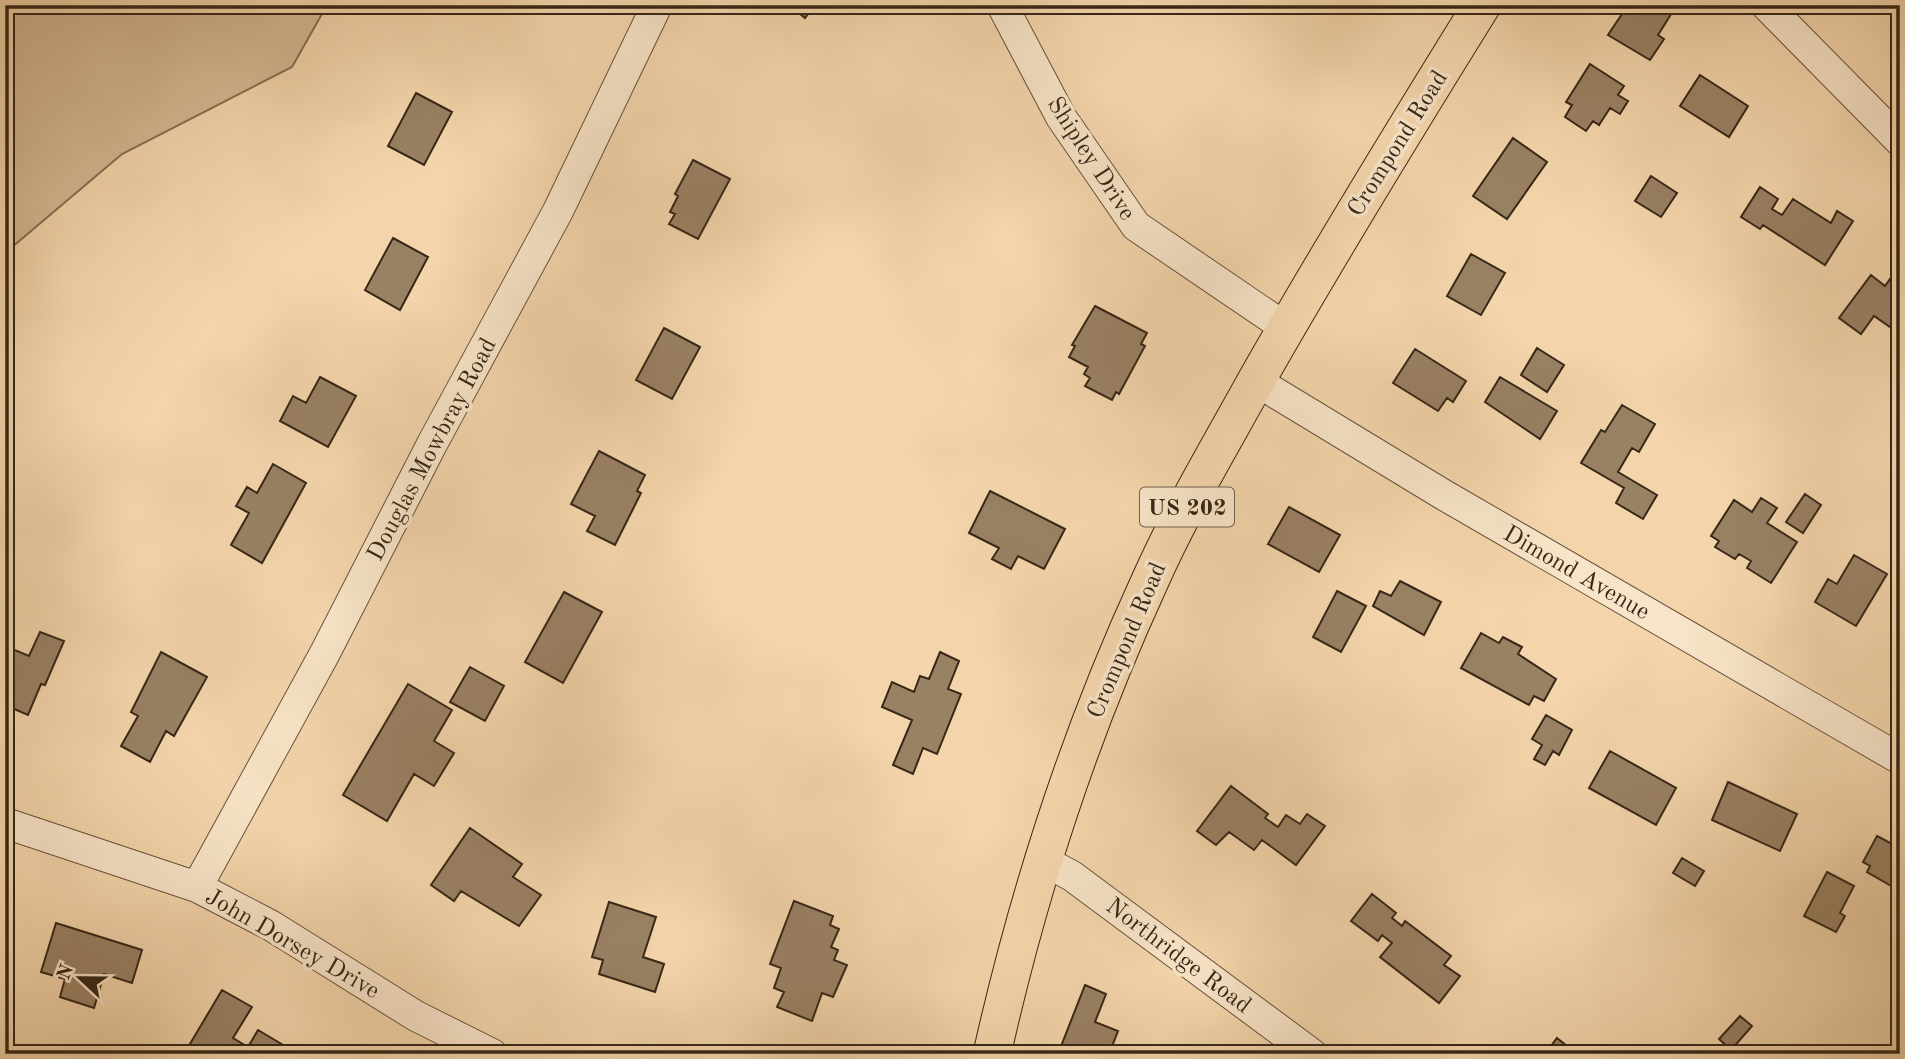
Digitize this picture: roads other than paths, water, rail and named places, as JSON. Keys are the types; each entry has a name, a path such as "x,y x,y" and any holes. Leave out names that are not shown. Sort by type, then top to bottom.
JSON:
{"main road":[{"name":"Crompond Road","path":"992,1054 1044,861 1093,718 1150,579 1286,328 1482,5"}],"street":[{"name":"Douglas Mowbray Road","path":"197,887 325,653 432,444 558,211 657,5"},
{"name":"Shipley Drive","path":"1002,5 1061,117 1136,226 1286,328"},
{"path":"1766,5 1900,141"},
{"name":"Dimond Avenue","path":"1256,381 1444,495 1900,759"},
{"name":"John Dorsey Drive","path":"5,823 197,887 270,925 416,1016 492,1054"},
{"name":"Northridge Road","path":"1044,861 1072,876 1312,1054"}]}
